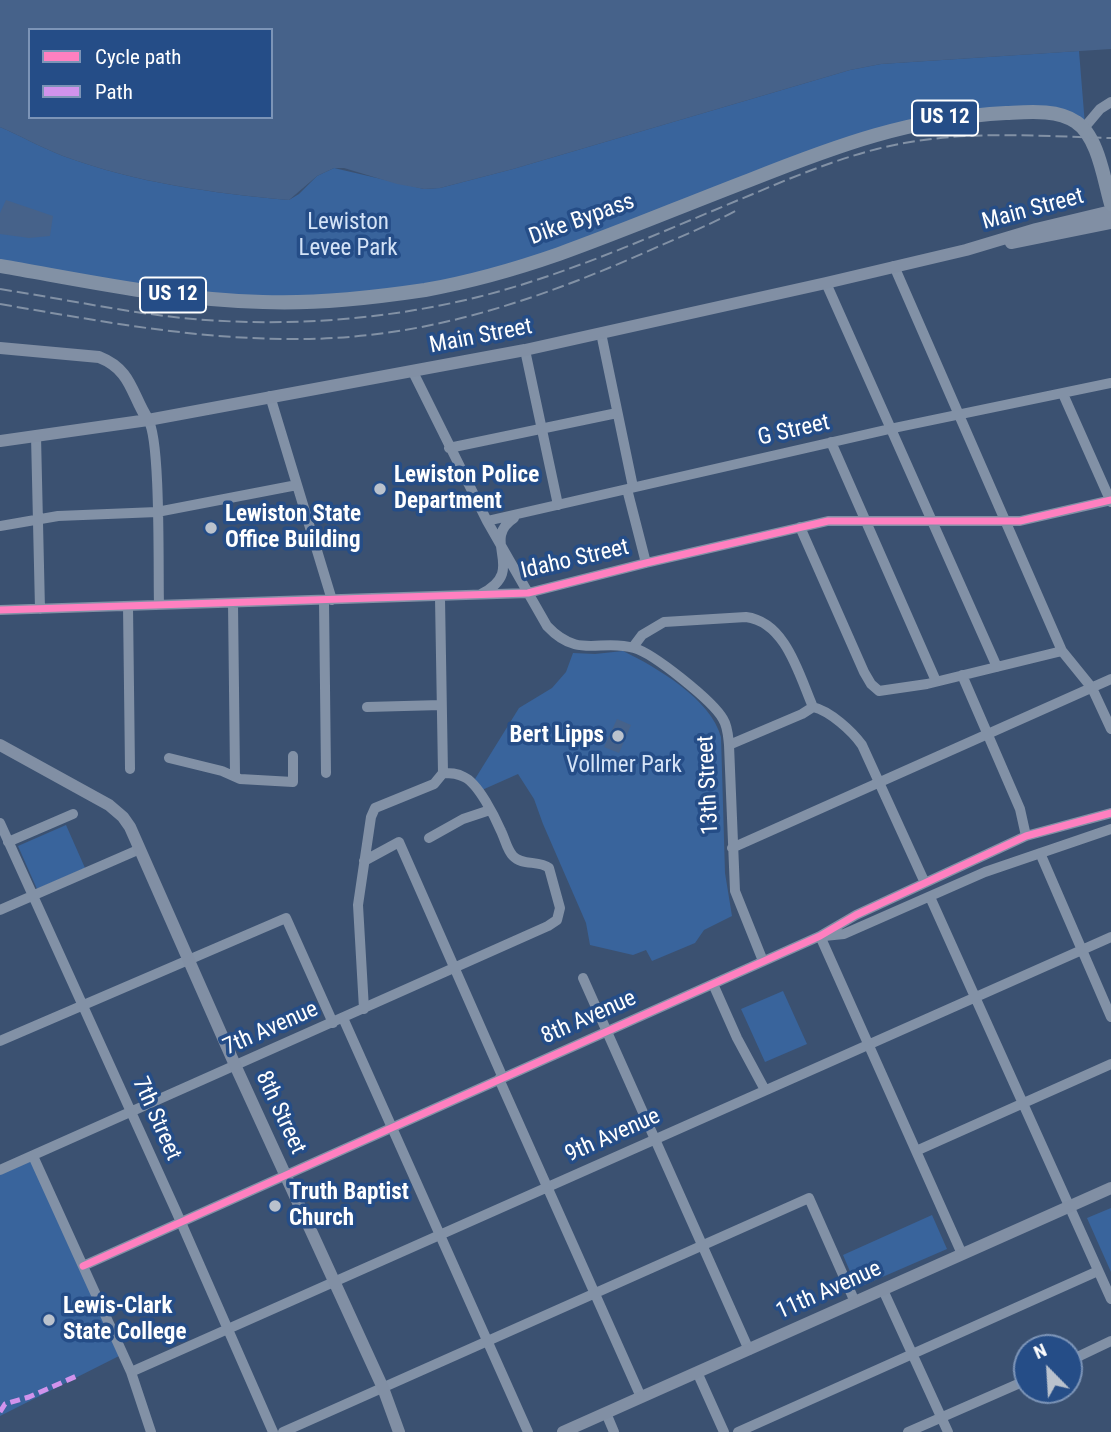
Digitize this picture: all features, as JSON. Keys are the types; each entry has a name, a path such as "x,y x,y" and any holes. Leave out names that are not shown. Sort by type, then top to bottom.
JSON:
{"highway":[{"name":"Dike Bypass","path":"0,266 91,283 218,300 289,303 349,300 437,288 506,271 559,254 820,152 903,127 956,117 1037,112 1064,116 1084,128"},
{"path":"1084,128 1106,164 1111,181"},
{"path":"1093,144 1111,204"}],"main road":[{"name":"Main Street","path":"966,250 1111,211"},
{"name":"Main Street","path":"0,441 148,419 413,372 601,334 966,250 1111,223"},
{"path":"0,348 99,357 121,370 148,419"},
{"path":"138,401 165,416"},
{"path":"102,426 131,415 138,401"},
{"name":"8th Street","path":"0,745 118,811 130,827 235,1065 383,1388 400,1432"},
{"name":"11th Avenue","path":"563,1432 1111,1188"}],"street":[{"path":"1084,128 1100,109 1111,102"},
{"path":"894,266 1062,652 1091,688 1111,729"},
{"path":"826,283 997,667"},
{"path":"601,334 646,563"},
{"path":"525,350 558,505"},
{"name":"13th Street","path":"413,372 449,448 540,617 559,637 587,646 633,647 654,658 709,702 727,726 737,901 763,961"},
{"name":"G Street","path":"487,521 891,428 1111,383"},
{"path":"1063,394 1111,501"},
{"path":"270,396 328,601 326,773"},
{"path":"449,448 617,413"},
{"path":"148,419 153,431 159,605"},
{"path":"36,436 40,609"},
{"path":"831,442 936,681"},
{"path":"0,526 38,519 157,512 297,485"},
{"name":"Idaho Street","path":"0,610 440,598 528,593 828,521 1020,521 1111,501"},
{"path":"477,596 494,586 501,578 504,561 500,544 504,527 521,513"},
{"path":"800,527 864,672 876,689 884,691 936,681 1062,652"},
{"path":"364,1009 358,905 371,817 375,808 434,783 443,773 440,598"},
{"path":"233,603 235,775"},
{"path":"128,606 130,769"},
{"path":"633,647 642,635 664,622 756,618 768,623 781,637 813,707"},
{"path":"961,675 1020,808 1027,836"},
{"path":"732,848 1111,679"},
{"path":"367,707 441,705"},
{"path":"729,745 802,715 813,707 820,708 857,737 925,883"},
{"path":"169,758 235,775 240,779 293,782 293,756"},
{"path":"429,838 463,819 490,810 467,777 443,773"},
{"name":"7th Avenue","path":"0,1170 454,969 557,920 560,908 549,868 538,862 516,859 490,810"},
{"name":"8th Avenue","path":"83,1266 820,936 848,919 1027,836 1111,813"},
{"path":"8,842 74,814"},
{"name":"7th Street","path":"0,823 273,1432"},
{"name":"8th Avenue","path":"820,936 844,934 985,872 1111,829"},
{"path":"364,861 398,842 641,1397"},
{"path":"0,910 140,849"},
{"path":"1040,853 1111,1017"},
{"path":"930,897 1111,1299"},
{"path":"0,1041 286,918 333,1023"},
{"path":"820,936 962,1254"},
{"name":"9th Avenue","path":"131,1372 867,1043 1111,937"},
{"path":"583,978 749,1350"},
{"path":"713,984 737,1038 765,1090"},
{"path":"343,1018 528,1432"},
{"path":"916,1151 1111,1063"},
{"path":"33,1156 131,1372 151,1432"},
{"path":"283,1432 809,1198 855,1302"},
{"path":"738,1432 1098,1271"},
{"path":"883,1290 948,1432"},
{"path":"1083,1354 1111,1341"},
{"path":"697,1373 724,1432"},
{"path":"908,1432 1013,1386"},
{"path":"606,1413 614,1432"}],"green space":[{"name":"Lewiston Levee Park","path":"1079,51 1085,125 1068,118 936,120 483,277 289,303 0,266 0,127 63,156 118,173 203,190 289,200 317,176 334,168 424,189 440,188 850,70 881,64"},
{"name":"Vollmer Park","path":"623,651 666,675 694,697 715,723 721,737 725,873 732,916 704,930 695,943 652,961 646,950 633,955 590,945 586,923 534,799 518,774 482,790 475,779 519,708 552,688 566,672 573,653"},
{"path":"66,825 85,868 37,889 18,846"},
{"path":"783,991 807,1044 765,1062 741,1009"},
{"name":"Lewis-Clark State College","path":"33,1156 123,1354 0,1416 0,1171"},
{"path":"1111,1208 1111,1272 1087,1218"},
{"path":"932,1215 947,1249 857,1288 843,1255"}],"shaded area":[{"path":"0,0 1111,0 1111,49 881,64 850,70 440,188 424,189 397,184 344,168 334,168 317,176 289,200 147,180 55,153 0,127"},
{"path":"6,200 53,216 50,236 29,238 0,234 0,213"},
{"name":"Bert Lipps","path":"617,719 631,725 619,753 604,747"}],"railway":[{"path":"0,289 120,310 193,319 300,322 372,316 443,305 548,276 798,175 877,149 964,136 1111,138"},
{"path":"0,304 149,328 224,336 300,339 390,332 478,314 520,301 604,270 737,210"}],"marked path":[{"path":"0,1412 5,1404 29,1397 79,1375"}],"cycle path":[{"path":"0,610 528,593 828,521 1020,521 1111,500"},
{"path":"83,1266 820,936 856,915 1026,836 1111,813"}],"place":[{"name":"Lewiston Police Department","path":"380,489"},
{"name":"Lewiston State Office Building","path":"211,528"},
{"name":"Bert Lipps","path":"618,736"},
{"name":"Truth Baptist Church","path":"275,1206"},
{"name":"Lewis-Clark State College","path":"49,1320"}]}
